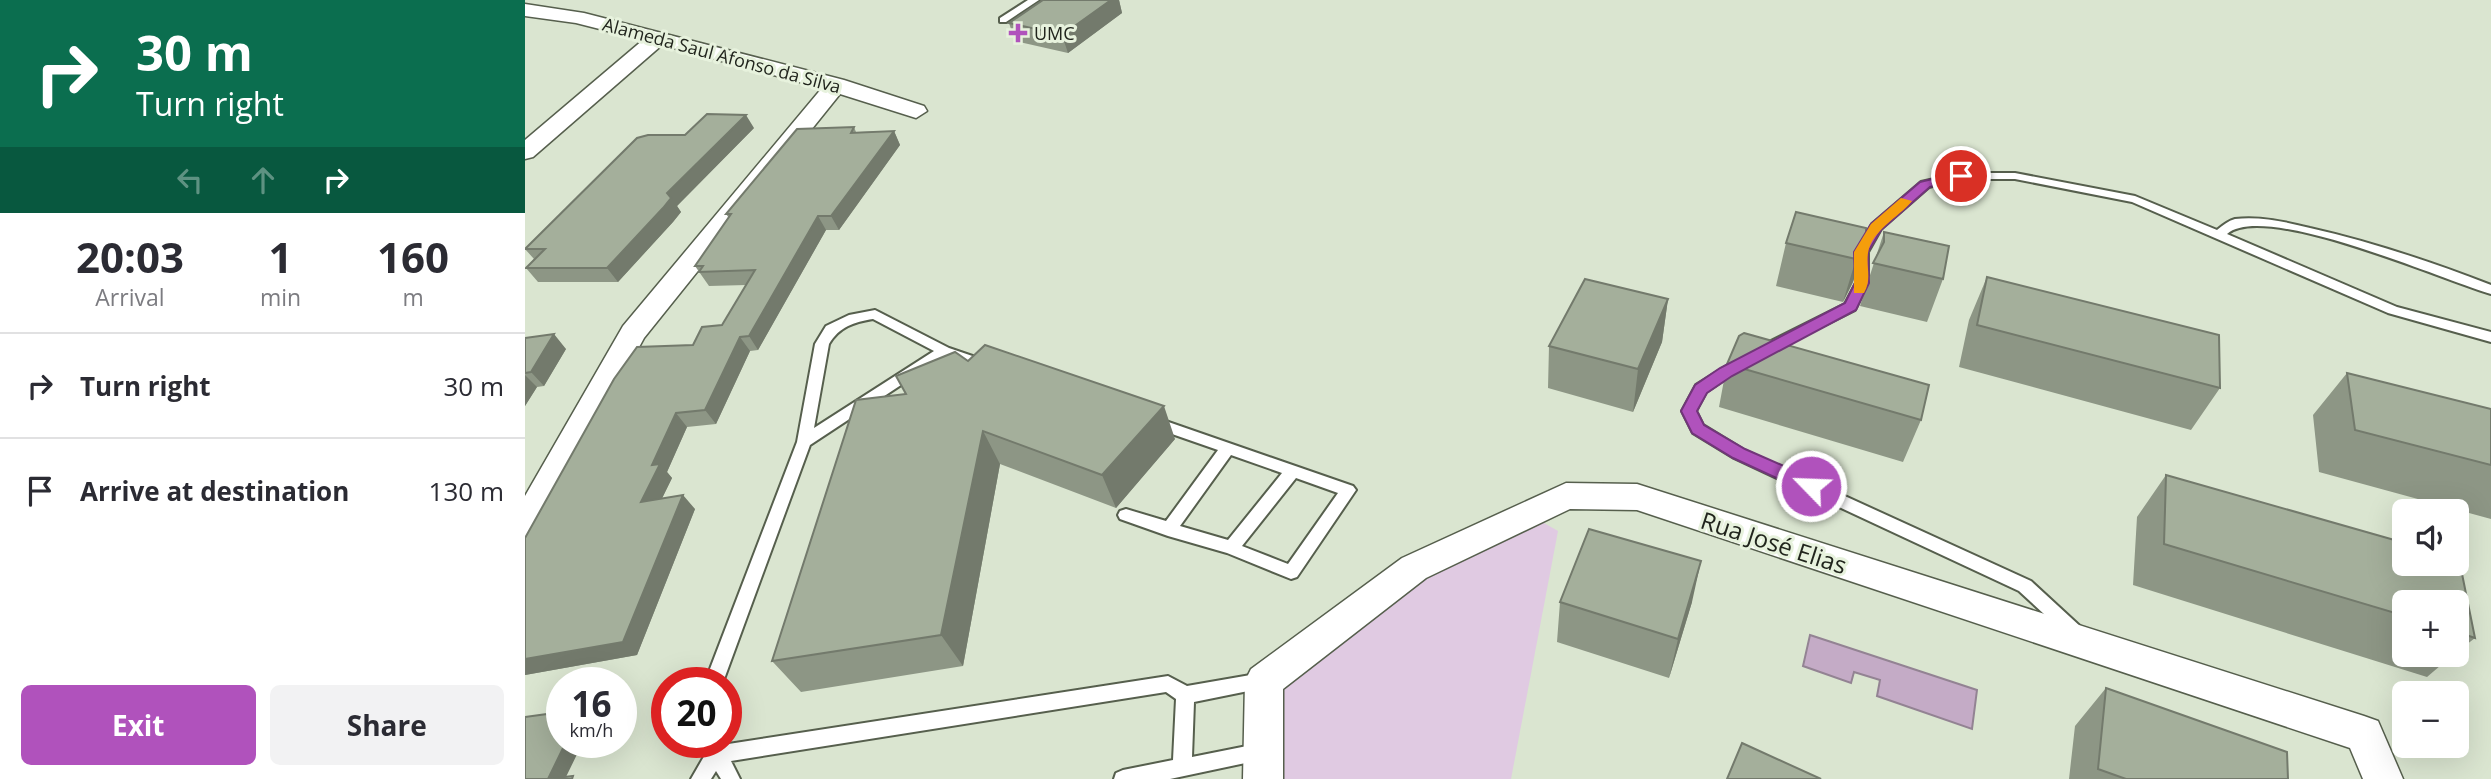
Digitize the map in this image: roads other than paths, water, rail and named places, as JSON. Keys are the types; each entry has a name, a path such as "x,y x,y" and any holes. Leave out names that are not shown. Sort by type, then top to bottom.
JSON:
{"street":[{"path":"576,17 599,0"},
{"name":"Alameda Saul Afonso da Silva","path":"525,10 576,17 835,85 916,110"},
{"path":"525,152 657,38"},
{"path":"525,526 633,332 835,85"},
{"name":"Rua José Elias","path":"1264,681 1414,568 1566,496 1637,497 2364,734 2382,779"},
{"path":"1263,765 1264,681"}],"lane":[{"path":"1003,20 1034,0"},
{"path":"2089,645 2025,586 1739,454 1698,429 1689,411 1701,389 1726,372 1850,307 1862,283 1861,252 1875,227 1925,184 1961,176 2015,176 2135,199 2393,310 2491,337"},
{"path":"2218,235 2233,223 2256,222 2338,238 2491,290"},
{"path":"720,667 804,442 822,344 831,329 853,318 875,314 944,351 996,368"},
{"path":"804,442 944,351"},
{"path":"1126,516 1231,548 1291,572 1348,490 1138,417"},
{"path":"1168,530 1229,447"},
{"path":"1231,548 1293,470"},
{"path":"742,745 1168,684 1185,695 1264,681"},
{"path":"1182,767 1185,695"},
{"path":"700,779 709,758"},
{"path":"718,758 731,779"},
{"path":"1123,779 1182,767 1263,765"}],"place":[{"name":"UMC","path":"1018,33"}]}
